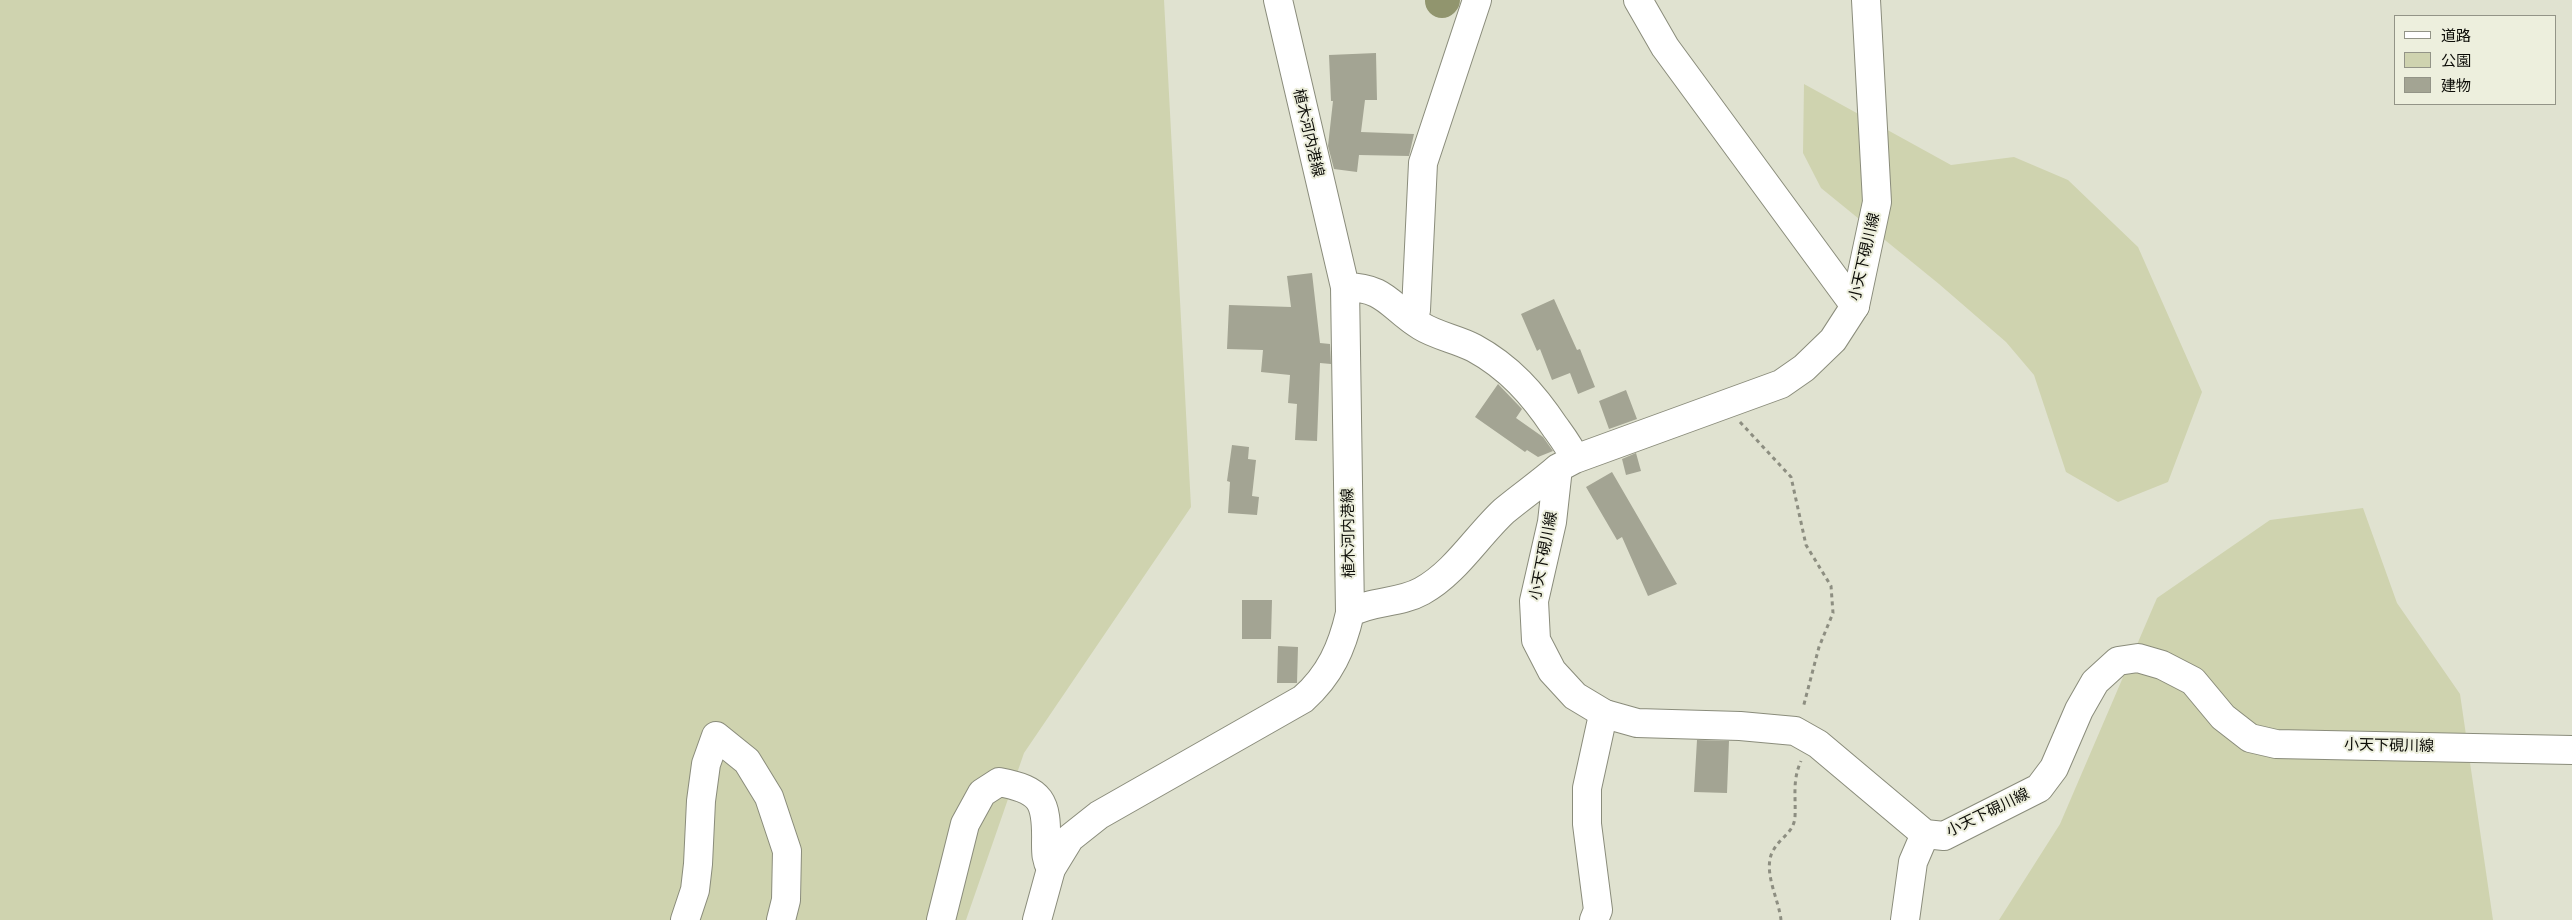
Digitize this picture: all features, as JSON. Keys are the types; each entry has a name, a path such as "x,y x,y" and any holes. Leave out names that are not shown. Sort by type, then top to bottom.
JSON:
{"main road":[{"name":"植木河内港線","path":"1037,920 1051,869 1070,838 1099,815 1303,699 1319,684 1339,654 1350,613 1345,287 1278,0"},
{"path":"1413,320 1416,310 1423,163 1477,0"},
{"path":"1638,0 1665,46 1855,306"},
{"name":"小天下硯川線","path":"1866,0 1877,202 1855,306 1833,340 1804,368 1781,384 1566,464 1534,601 1536,640 1552,670 1575,696 1605,714 1637,723 1740,726 1795,731 1816,743 1925,834 1944,836 2039,788 2054,768 2079,710 2095,682 2118,661 2138,658 2162,665 2193,681 2223,718 2250,738 2276,744 2572,750"},
{"path":"1345,287 1361,287 1382,294 1422,326 1473,347 1508,369 1541,404 1569,444 1566,464 1504,512 1452,566 1424,590 1407,599 1363,605 1350,613"},
{"path":"1594,920 1598,910 1587,824 1587,788 1601,724 1605,714"},
{"path":"685,920 697,873 701,801 706,764 716,736 747,761 769,797 787,851 786,900 781,920"},
{"path":"941,920 964,824 982,793 999,782 1020,786 1042,801 1047,814 1046,861 1051,869"},
{"path":"1905,920 1913,862 1925,834"}],"path":[{"path":"1728,405 1743,425 1790,477 1806,546 1831,586 1833,613 1819,647 1803,708"},
{"path":"1781,920 1769,868 1771,855 1792,829 1795,819 1794,781 1803,758 1816,743"}],"green space":[{"path":"0,0 1164,0 1191,507 1024,753 966,920 0,920"},
{"path":"1804,84 1951,165 2014,157 2068,180 2138,247 2202,392 2168,482 2118,502 2066,472 2034,375 2006,342 1939,284 1821,188 1803,153"},
{"path":"2363,508 2397,603 2460,694 2493,920 1999,920 2060,824 2157,598 2270,520"}],"building":[{"path":"1376,53 1377,100 1365,100 1361,132 1414,134 1409,156 1359,155 1357,172 1334,169 1328,146 1333,101 1331,101 1329,55"},
{"path":"1312,273 1320,343 1330,344 1331,364 1320,363 1317,441 1295,440 1297,404 1288,403 1290,375 1261,372 1263,350 1227,349 1229,305 1291,307 1287,276"},
{"path":"1554,299 1577,350 1580,349 1595,387 1578,394 1570,373 1552,380 1540,349 1537,351 1521,314"},
{"path":"1498,384 1522,409 1516,418 1543,437 1553,451 1538,457 1527,450 1525,452 1475,417"},
{"path":"1626,390 1637,419 1609,429 1599,401"},
{"path":"1232,445 1249,447 1248,459 1256,460 1252,496 1259,497 1257,515 1228,513 1230,482 1227,481"},
{"path":"1636,453 1641,471 1626,475 1622,459"},
{"path":"1612,472 1677,584 1648,596 1622,537 1617,540 1586,487"},
{"path":"1242,600 1272,600 1271,639 1242,639"},
{"path":"1278,646 1298,647 1297,683 1277,683"},
{"path":"1697,740 1729,741 1727,793 1694,792"}]}
